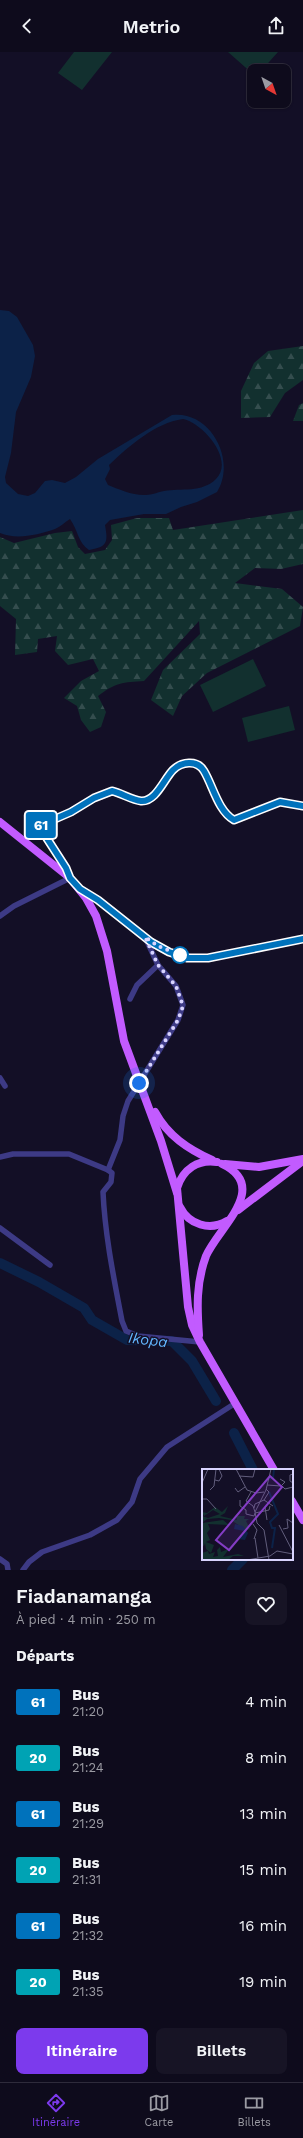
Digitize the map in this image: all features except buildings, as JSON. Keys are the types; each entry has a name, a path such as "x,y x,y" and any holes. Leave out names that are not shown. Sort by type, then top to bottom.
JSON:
{"main road":[{"path":"0,822 70,878 80,889 96,916 107,951 124,1041 139,1083 158,1118 176,1139 192,1151 219,1163 234,1172 241,1186 242,1196 237,1210"},
{"path":"143,1091 162,1140 177,1197 188,1307 192,1325 234,1404 273,1469"},
{"path":"230,1219 215,1226 198,1224 185,1215 177,1197 181,1178 188,1170 201,1162 260,1167 303,1160"},
{"path":"200,1342 197,1294 200,1275 212,1245 237,1210 303,1160"},
{"path":"293,1503 303,1520"}],"street":[{"path":"0,916 14,906 70,878 66,868 39,826 71,812 94,798 112,791 141,801 149,799 156,794 166,776 182,764 190,763 198,765 204,770 210,785 229,817 234,820 280,802 303,806"},
{"path":"80,889 98,900 145,937 163,949 187,958 208,958 236,953 275,943 303,939"},
{"path":"108,1170 120,1140 123,1116 128,1101 178,1020 183,1006 176,986 158,965 145,937"},
{"path":"130,999 137,985 158,965"},
{"path":"0,1078 5,1086"},
{"path":"0,1157 27,1154 69,1154 112,1173 111,1182 103,1192 104,1212 110,1258 122,1321 126,1331 138,1336 200,1342"},
{"path":"0,1228 50,1265"},
{"path":"23,1570 29,1562 42,1552 90,1535 117,1520 132,1502 140,1480 167,1448 234,1404"},
{"path":"0,1560 7,1564 8,1570"}],"green space":[{"path":"74,52 112,52 82,90 58,73"},
{"path":"228,52 278,52 267,64 247,64 247,69"},
{"path":"303,346 303,380 285,393 270,417 241,418 241,391 254,363 268,351"},
{"path":"303,403 303,421 293,421 299,405"},
{"path":"303,510 303,564 281,569 255,568 235,583 282,589 303,607 300,626 207,673 182,696 173,716 151,700 163,670 200,634 199,621 144,681 120,684 109,688 98,696 106,712 101,727 90,732 81,720 77,706 64,698 81,681 99,671 93,659 68,665 55,651 57,636 38,639 37,652 15,655 16,619 0,606 0,537 14,543 55,533 72,531 78,547 85,554 105,550 112,540 111,525 137,518 169,518 173,530"},
{"path":"253,659 266,686 213,712 200,685"},
{"path":"289,706 295,730 248,742 242,718"}],"water":[{"path":"0,310 9,311 17,317 33,345 35,356 31,377 16,412 11,453 5,477 6,483 18,494 28,496 35,493 45,481 52,480 65,483 76,477 98,459 172,415 186,416 198,420 208,429 222,452 224,466 222,479 217,492 197,502 166,514 144,514 110,520 105,525 105,543 95,549 89,550 85,547 70,519 55,529 34,535 13,536 0,533","holes":["183,419 191,422 207,435 214,443 219,453 222,462 221,471 216,479 198,488 164,491 150,495 131,493 108,485 105,479 110,469 109,465 143,436 162,425 173,421"]}],"waterway":[{"name":"Ikopa","path":"0,1263 39,1282 84,1308 92,1320 127,1340 172,1341 192,1361 216,1401"},
{"name":"Ikopa","path":"234,1433 252,1469"},
{"name":"Ikopa","path":"232,1570 242,1560"}],"bus line":[{"name":"61","path":"303,806 280,802 250,812 234,820 229,817 210,785 204,770 198,765 190,763 182,764 176,767 166,776 156,794 149,799 141,801 112,791 94,798 71,812 39,826 66,868 70,878 80,889 98,900 151,942 169,952 187,958 208,958 236,953 275,943 303,939"}],"route":[{"path":"139,1083 178,1020 183,1006 176,986 158,965 145,937 169,952 180,955"}]}
